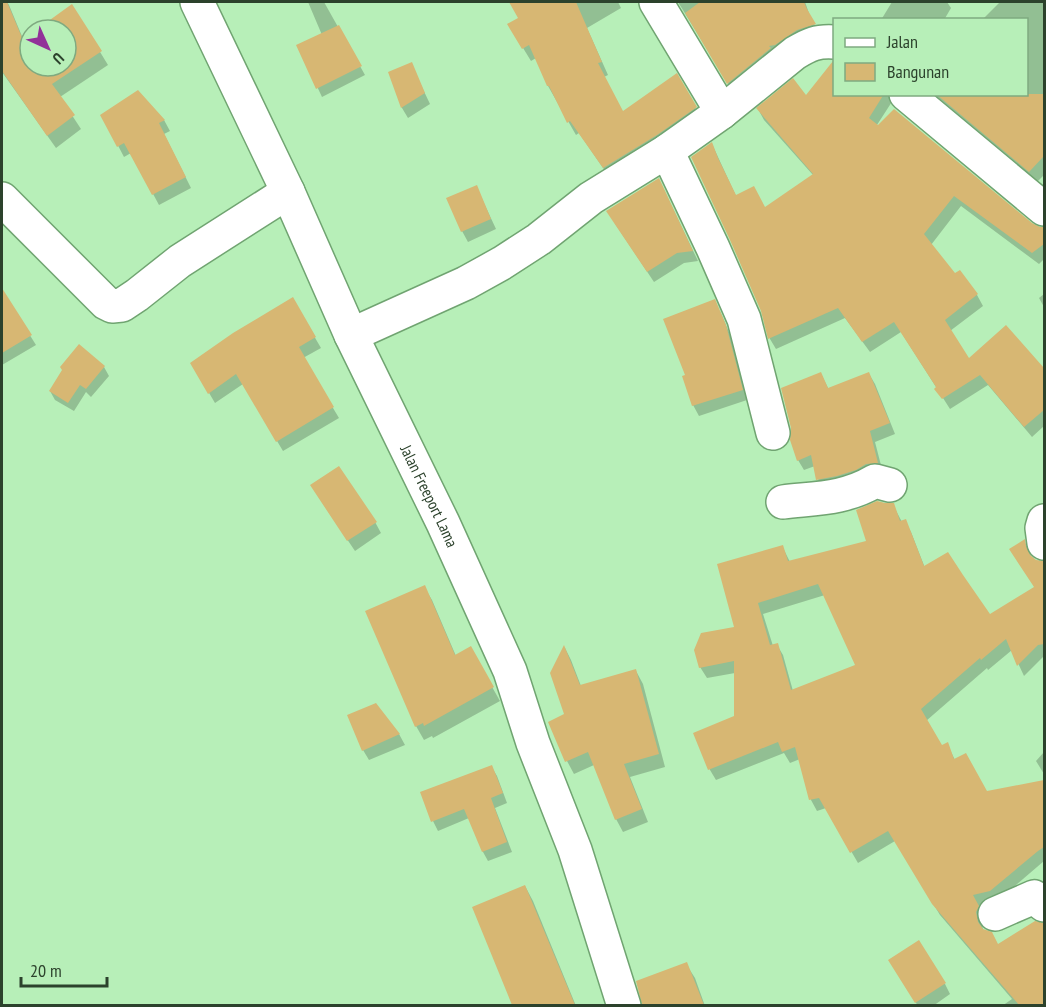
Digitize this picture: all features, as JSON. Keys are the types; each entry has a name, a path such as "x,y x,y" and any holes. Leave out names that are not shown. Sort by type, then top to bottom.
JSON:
{"street":[{"name":"Jalan Freeport Lama","path":"197,2 288,192 351,335 443,523 510,671 533,744 575,850 624,1005"},
{"path":"657,2 722,112"},
{"path":"351,335 466,284 502,263 539,239 591,198 667,151 722,112 808,45 833,42"},
{"path":"908,96 1044,209"},
{"path":"667,151 744,319 773,433"},
{"path":"2,199 106,303 112,306 122,305 180,261 288,192"},
{"path":"783,502 846,495 875,481 890,485"},
{"path":"1044,520 1042,528 1044,543"},
{"path":"995,914 1034,897 1044,904"}],"building":[{"path":"2,2 7,2 18,28 18,78 61,78 52,84 75,115 47,136 2,71"},
{"path":"509,2 576,2 602,62 598,63 623,111 677,73 697,107 603,168 570,121 567,123 529,45 522,49 507,24 518,18"},
{"path":"700,2 804,2 816,24 797,30 775,45 769,46 771,48 727,84 685,13"},
{"path":"72,4 102,51 78,67 78,18 53,18"},
{"path":"339,25 362,66 316,89 296,45"},
{"path":"833,61 833,96 883,96 869,118 878,125 894,109 1032,223 1044,227 1044,244 1032,253 954,196 924,234 955,273 960,270 978,294 945,320 969,358 1006,325 1044,368 1044,410 1024,427 980,375 942,399 894,322 862,342 838,308 768,339 761,311 691,157 712,142 736,195 754,186 765,207 813,174 756,108 793,78 806,95"},
{"path":"412,62 425,93 401,108 388,72"},
{"path":"138,90 165,120 159,123 186,177 152,195 124,143 117,147 100,115"},
{"path":"1044,94 1044,156 1029,172 938,96"},
{"path":"659,178 693,251 677,253 647,272 606,211"},
{"path":"477,185 491,219 461,232 446,198"},
{"path":"2,288 32,335 2,353"},
{"path":"293,297 316,337 299,347 334,407 276,442 236,374 208,394 190,363 233,333"},
{"path":"715,299 726,325 743,390 692,406 682,376 685,375 663,319"},
{"path":"79,344 105,366 86,389 80,385 68,403 49,391 62,370 60,367"},
{"path":"821,372 828,388 869,372 890,423 870,431 878,463 866,464 856,470 816,480 811,455 797,461 790,440 791,428 781,388"},
{"path":"339,466 377,522 347,541 310,485"},
{"path":"877,501 894,503 900,521 906,519 924,566 948,552 990,614 1034,587 1009,549 1025,539 1030,555 1036,560 1044,561 1044,644 1038,645 1017,666 1006,639 981,660 980,658 921,709 942,745 948,742 954,759 966,753 987,791 1044,780 1044,847 990,891 973,895 979,906 976,912 978,922 983,929 992,932 998,944 1035,921 1044,923 1044,1005 1019,1005 932,904 888,831 850,853 819,798 809,800 795,747 782,752 778,742 708,770 693,733 734,716 734,661 699,668 694,650 701,633 734,627 717,564 783,545 788,561 866,541 856,510","holes":["818,584 855,665 791,690 778,643 770,645 758,603"]},
{"path":"425,585 455,655 471,646 494,687 424,726 423,723 415,727 365,611"},
{"path":"564,645 580,685 636,669 659,754 624,764 642,809 615,820 588,752 565,762 548,722 564,714 550,673"},
{"path":"376,703 400,734 362,751 347,715"},
{"path":"492,765 503,793 491,798 507,842 482,852 464,809 431,822 420,792"},
{"path":"525,885 575,1005 512,1005 472,907"},
{"path":"919,940 946,983 915,1003 888,960"},
{"path":"687,962 704,1005 642,1005 636,981"}]}
